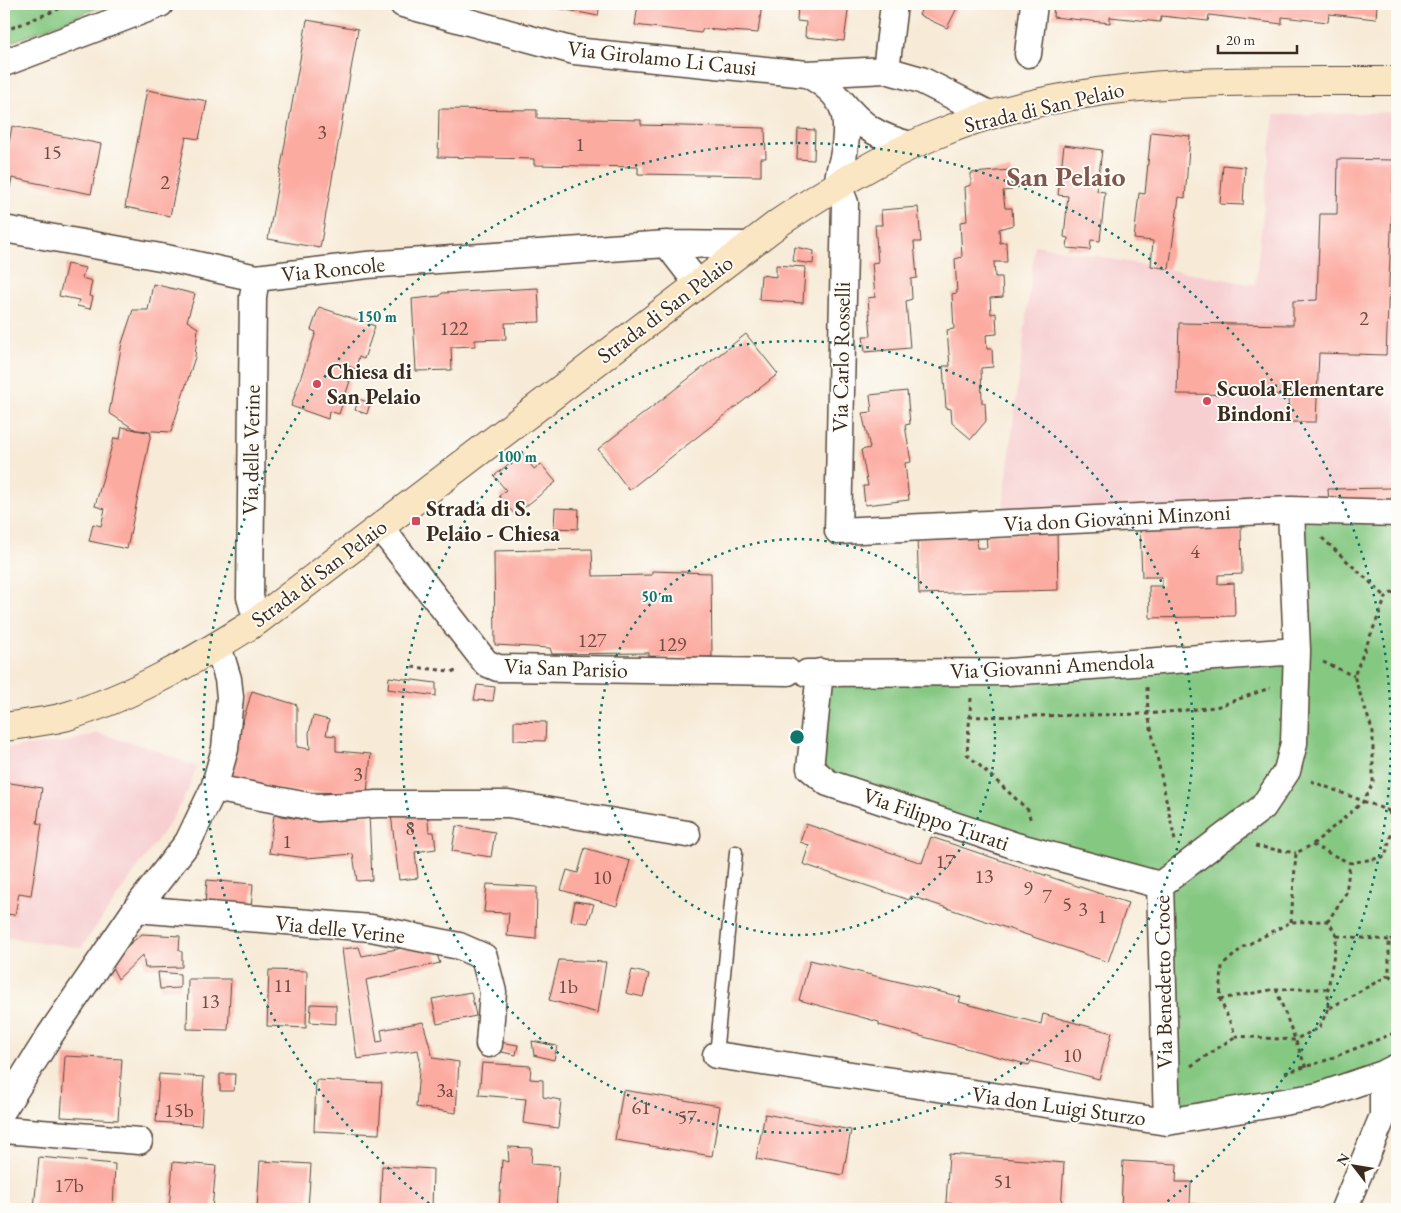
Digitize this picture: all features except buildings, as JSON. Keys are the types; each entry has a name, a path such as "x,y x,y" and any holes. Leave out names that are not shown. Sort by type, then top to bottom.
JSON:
{"main road":[{"name":"Strada di San Pelaio","path":"4,727 63,717 130,693 218,646 257,621 750,245 838,184 911,145 991,115 1091,92 1136,86 1397,80"}],"street":[{"path":"4,63 160,4"},
{"name":"Via Girolamo Li Causi","path":"403,4 574,52 807,74 886,70 921,80 991,115"},
{"path":"886,70 894,4"},
{"path":"1028,54 1034,4"},
{"name":"Via Girolamo Li Causi","path":"807,74 834,92 866,127 888,139 911,145"},
{"path":"838,184 845,144 844,110 840,100"},
{"name":"Via Carlo Rosselli","path":"838,184 844,203 838,531"},
{"name":"Via Roncole","path":"4,228 166,258 256,278 366,264 667,244 750,245"},
{"path":"667,244 698,284"},
{"name":"Via delle Verine","path":"256,278 253,296 250,596 257,621"},
{"name":"Via don Giovanni Minzoni","path":"838,531 1291,510 1397,513"},
{"name":"Via Benedetto Croce","path":"1167,1122 1160,885 1263,807 1287,771 1294,743 1297,651 1291,510"},
{"name":"Via San Parisio","path":"380,527 486,662 498,668 805,673"},
{"path":"4,1108 50,1035 136,909 188,842 214,788 225,749 230,697 228,679 218,646"},
{"name":"Via Giovanni Amendola","path":"805,673 972,673 1297,651"},
{"name":"Via Filippo Turati","path":"805,673 810,768 828,783 1036,852 1160,885"},
{"path":"214,788 318,808 378,804 508,804 688,834"},
{"name":"Via delle Verine","path":"136,909 371,928 460,946 484,957 493,992 489,1044"},
{"name":"Via don Luigi Sturzo","path":"716,1055 1167,1122 1274,1106 1319,1096 1390,1070"},
{"path":"1344,1209 1383,1116 1390,1070"},
{"path":"4,1130 139,1141"}],"lane":[{"path":"716,1055 736,852"}],"path":[{"path":"4,31 71,4"},
{"path":"1291,510 1386,597"},
{"path":"1291,922 1296,853 1312,845 1363,802 1373,783 1373,732 1354,676 1386,597 1397,589"},
{"path":"1297,651 1354,676"},
{"path":"412,667 459,672 486,662"},
{"path":"1146,662 1148,714 1181,870"},
{"path":"972,673 967,754 1028,810 1036,852"},
{"path":"969,717 1148,714 1216,707 1296,678"},
{"path":"1287,771 1389,811 1397,807"},
{"path":"1312,845 1350,863 1385,857 1393,828 1389,811"},
{"path":"1328,921 1346,894 1350,863"},
{"path":"1236,1036 1220,999 1222,966 1243,947 1291,922 1328,921"},
{"path":"1166,1083 1236,1036 1294,1040 1319,1028 1328,1009 1328,990 1337,936 1328,921"},
{"path":"1337,936 1389,940 1397,938"},
{"path":"1389,940 1389,975 1397,983"},
{"path":"1328,1009 1389,975"},
{"path":"1220,999 1276,989 1328,990"},
{"path":"1276,989 1294,1040 1319,1096"},
{"path":"1283,1073 1306,1067 1397,1032"}],"shaded area":[{"name":"Scuola Elementare Bindoni","path":"1397,112 1397,516 1001,524 1035,245 1255,285 1274,115"},
{"path":"97,733 156,750 196,767 188,790 173,818 81,948 4,937 4,748 71,741"}],"green space":[{"path":"4,4 108,4 4,45"},
{"path":"1291,510 1397,513 1397,1067 1167,1122 1160,885 828,783 814,722 820,672 1293,651"}],"place":[{"name":"Chiesa di San Pelaio","path":"317,384"},
{"name":"Scuola Elementare Bindoni","path":"1207,401"},
{"name":"Strada di S. Pelaio - Chiesa","path":"416,521"}],"district":[{"name":"San Pelaio","path":"1066,176"}]}
